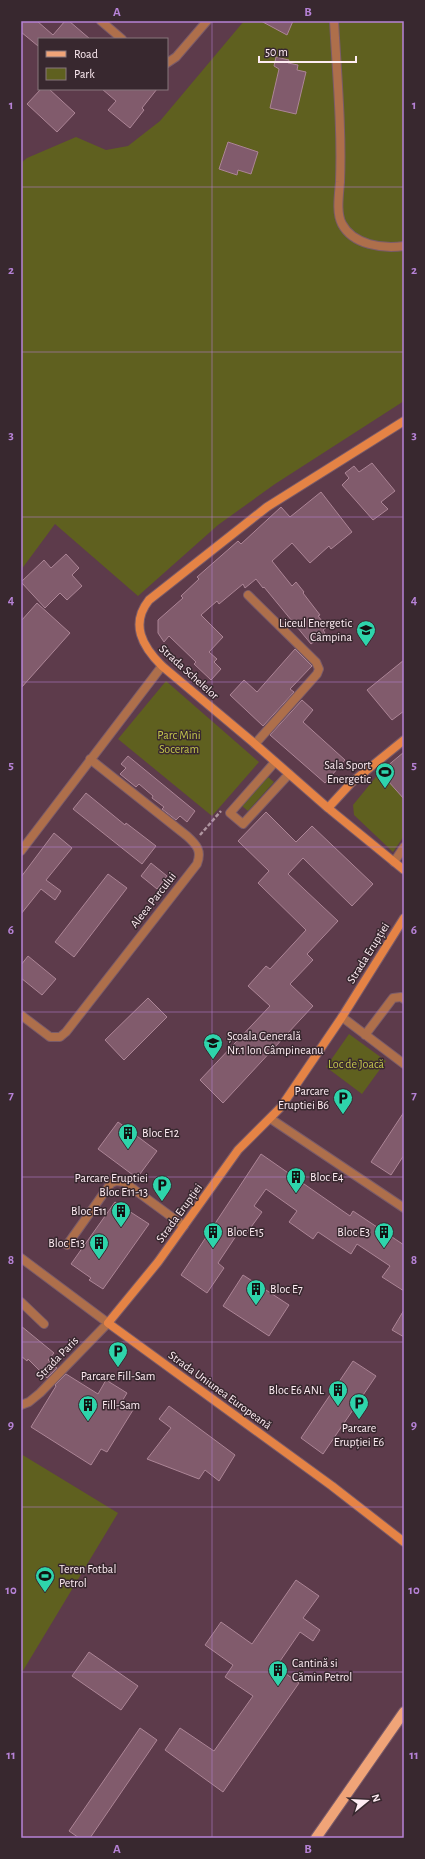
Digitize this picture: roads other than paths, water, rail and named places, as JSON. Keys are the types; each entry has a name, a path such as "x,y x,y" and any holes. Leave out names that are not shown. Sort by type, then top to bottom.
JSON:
{"main road":[{"path":"316,1838 404,1712"}],"street":[{"path":"101,21 121,38"},
{"path":"168,62 176,57 207,21"},
{"path":"334,21 340,114 341,149 339,205 341,223 348,233 359,241 395,247 404,246"},
{"name":"Strada Schelelor","path":"404,421 267,507 150,600 142,609 139,623 141,635 151,655 162,666 328,808 404,870"},
{"path":"248,595 316,662 319,669 317,674 255,744"},
{"path":"21,851 162,666"},
{"path":"328,808 351,782 404,740"},
{"name":"Aleea Parcului","path":"21,1015 50,1037 60,1037 66,1032 197,864 200,856 198,848 187,836 90,759"},
{"path":"275,762 230,813 243,824 289,774"},
{"path":"394,862 404,847"},
{"name":"Strada Erupției","path":"108,1323 158,1262 238,1150 271,1119 288,1097 342,1017 404,918"},
{"path":"365,1035 392,998 401,997 404,999"},
{"path":"342,1017 404,1064"},
{"path":"271,1119 404,1208"},
{"path":"67,1245 111,1183 116,1181 124,1182 184,1226"},
{"name":"Strada Uniunea Europeană","path":"21,1258 332,1486 404,1542"},
{"path":"21,1302 44,1324"},
{"name":"Strada Paris","path":"21,1405 29,1402 40,1393 108,1323"}],"place":[{"name":"Liceul Energetic Câmpina","path":"366,647"},
{"name":"Sala Sport Energetic","path":"385,789"},
{"name":"Școala Generală Nr.1 Ion Câmpineanu","path":"213,1060"},
{"name":"Parcare Eruptiei B6","path":"343,1115"},
{"name":"Bloc E12","path":"128,1150"},
{"name":"Bloc E4","path":"296,1194"},
{"name":"Parcare Eruptiei Bloc E11-13","path":"162,1202"},
{"name":"Bloc E11","path":"121,1228"},
{"name":"Bloc E15","path":"213,1249"},
{"name":"Bloc E3","path":"384,1249"},
{"name":"Bloc E13","path":"99,1260"},
{"name":"Bloc E7","path":"256,1306"},
{"name":"Parcare Fill-Sam","path":"118,1368"},
{"name":"Bloc E6 ANL","path":"338,1407"},
{"name":"Parcare Erupției E6","path":"359,1420"},
{"name":"Fill-Sam","path":"88,1422"},
{"name":"Teren Fotbal Petrol","path":"45,1593"},
{"name":"Cantină si Cămin Petrol","path":"278,1687"}],"park label":[{"name":"Parc Mini Soceram","path":"179,742"},
{"name":"Loc de Joacă","path":"356,1064"}]}
